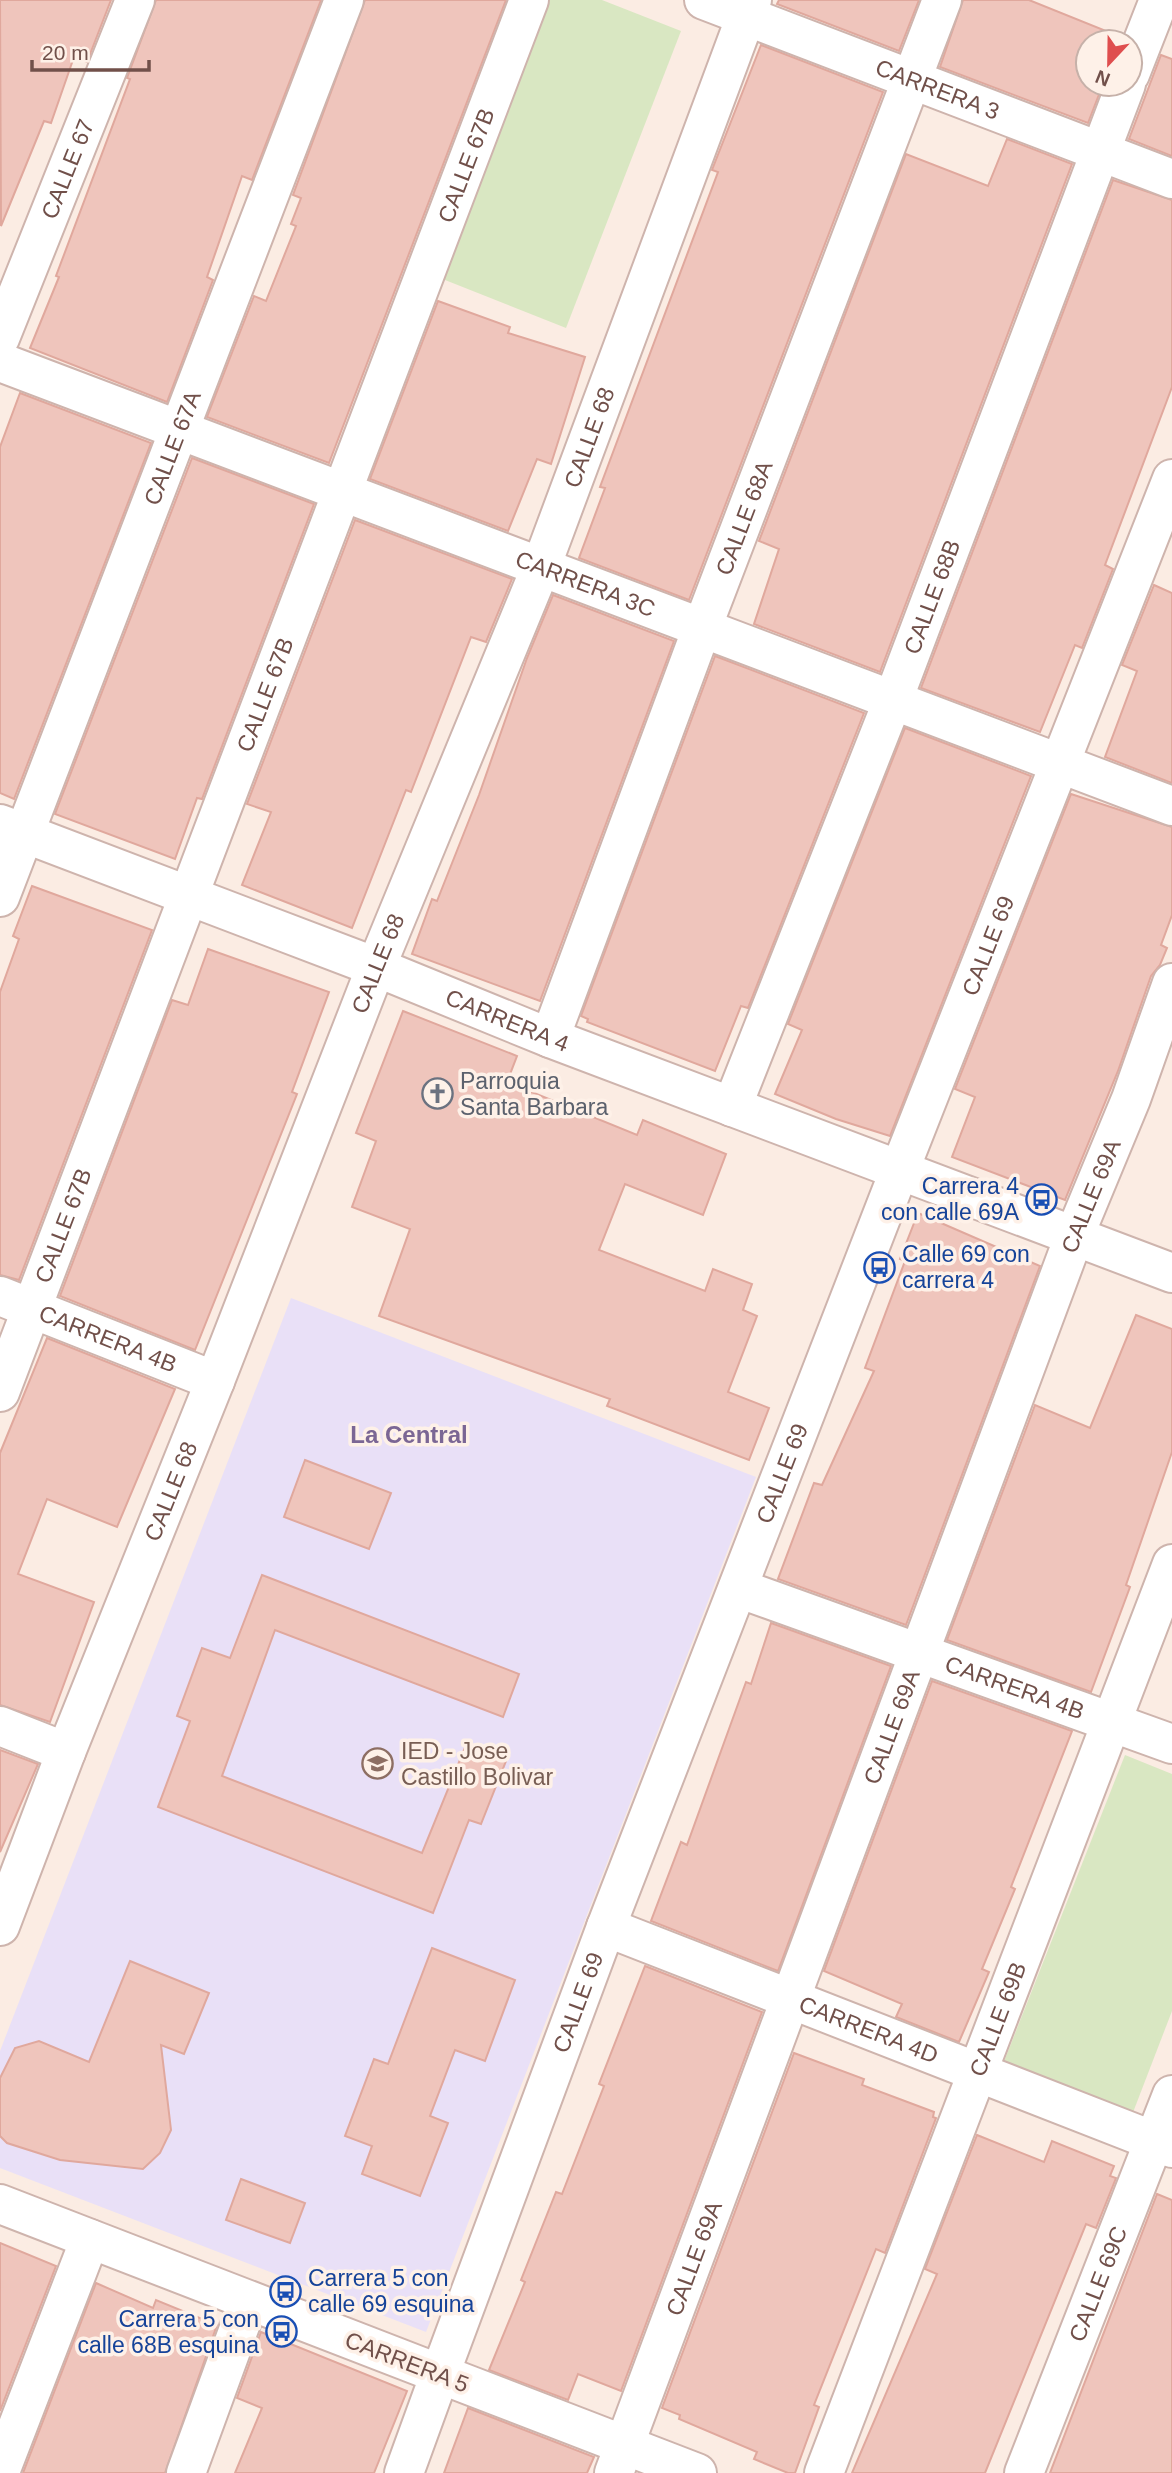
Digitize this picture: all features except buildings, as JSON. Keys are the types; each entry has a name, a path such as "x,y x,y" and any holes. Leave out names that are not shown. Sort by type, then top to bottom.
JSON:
{"street":[{"name":"CALLE 67","path":"0,338 135,0"},
{"name":"CALLE 67A","path":"0,897 12,828 180,430 345,0"},
{"name":"CALLE 67B","path":"0,1392 16,1302 190,897 529,0"},
{"name":"CARRERA 3","path":"704,0 749,8 913,80 1172,179"},
{"name":"CALLE 68A","path":"550,1038 702,628 942,0"},
{"path":"1144,38 1159,0"},
{"name":"CALLE 68","path":"0,1926 376,967 541,567 749,8"},
{"name":"CALLE 68B","path":"732,1107 893,700 1121,98"},
{"name":"CARRERA 3C","path":"0,362 1172,806"},
{"name":"CALLE 69","path":"404,2473 606,1927 900,1169 1172,479"},
{"name":"CARRERA 4","path":"12,828 376,967 550,1038 1075,1234 1172,1273"},
{"name":"CALLE 69A","path":"619,2459 921,1654 1075,1234 1131,1099 1172,983"},
{"name":"CARRERA 4B","path":"16,1302 215,1381"},
{"name":"CALLE 69B","path":"824,2473 1172,1564"},
{"name":"CARRERA 4B","path":"738,1588 1172,1744"},
{"path":"0,1726 66,1752"},
{"name":"CARRERA 4D","path":"606,1927 1163,2144"},
{"name":"CALLE 69C","path":"1024,2473 1163,2144 1172,2095"},
{"name":"CARRERA 5","path":"0,2204 440,2375 619,2459 697,2473"},
{"path":"0,2472 90,2239"},
{"path":"186,2473 249,2301"}],"shaded area":[{"name":"IED - Jose Castillo Bolivar","path":"291,1298 756,1477 426,2332 0,2168 0,2051"}],"green space":[{"path":"547,0 602,0 681,31 566,328 440,278"},
{"path":"1125,1755 1172,1774 1172,2011 1132,2115 1003,2064"}],"place":[{"name":"Parroquia Santa Barbara","path":"437,1094"},
{"name":"Carrera 4 con calle 69A","path":"1042,1199"},
{"name":"Calle 69 con carrera 4","path":"879,1267"},
{"name":"IED - Jose Castillo Bolivar","path":"378,1764"},
{"name":"Carrera 5 con calle 69 esquina","path":"285,2291"},
{"name":"Carrera 5 con calle 68B esquina","path":"282,2332"}],"district":[{"name":"La Central","path":"409,1434"}]}
